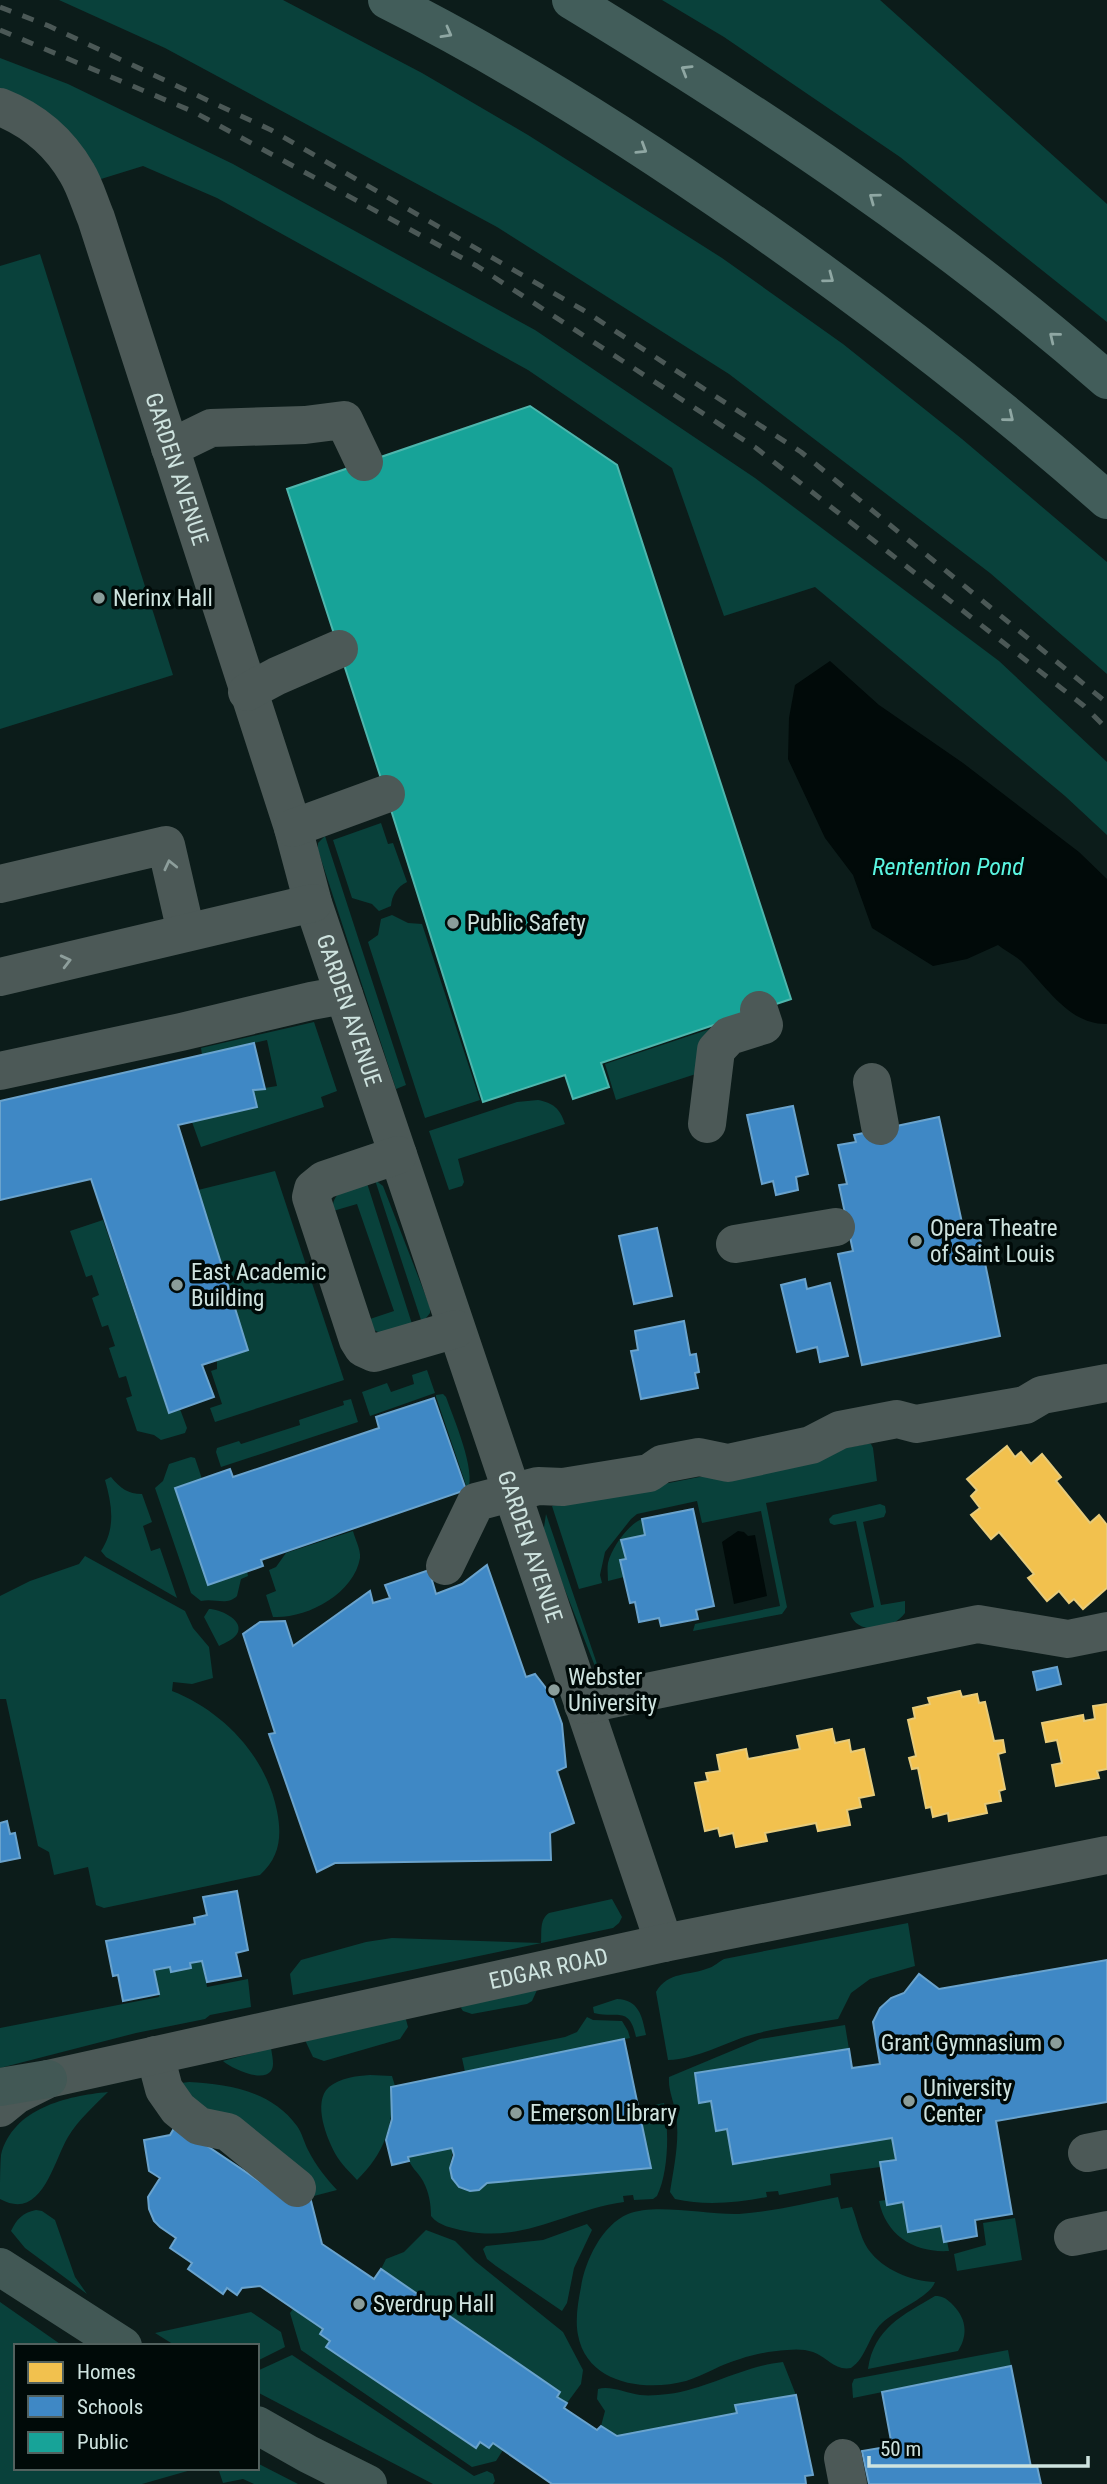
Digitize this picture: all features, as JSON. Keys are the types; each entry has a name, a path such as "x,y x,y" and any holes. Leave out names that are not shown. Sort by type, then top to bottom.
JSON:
{"highway":[{"path":"387,0 534,81 674,169 809,262 939,359 1107,500"},
{"path":"571,0 701,79 838,172 968,268 1107,380"}],"main road":[{"path":"0,2087 48,2079"},
{"path":"0,2267 120,2344"},
{"path":"259,2426 368,2484"}],"street":[{"name":"GARDEN AVENUE","path":"0,107 40,128 78,173 96,218 293,828 313,903 456,1329 527,1488 583,1705 664,1943"},
{"path":"170,448 211,428 305,425 344,420 364,462"},
{"path":"247,692 276,676 339,649"},
{"path":"293,828 386,794"},
{"path":"0,884 166,845 186,932"},
{"path":"0,976 313,903"},
{"path":"0,1071 344,995"},
{"path":"707,1124 716,1050 729,1035 764,1025 759,1010"},
{"path":"872,1082 880,1126"},
{"path":"397,1155 324,1180 313,1189 312,1197 358,1340 363,1348 374,1353 456,1329"},
{"path":"735,1244 836,1227"},
{"path":"445,1566 476,1502 527,1488 563,1488 649,1473 663,1464 699,1457 728,1463 811,1445 841,1430 897,1419 916,1424 1025,1405 1042,1395 1107,1383"},
{"path":"583,1705 978,1624 1068,1639 1107,1631"},
{"name":"EDGAR ROAD","path":"0,2108 16,2095 48,2079 664,1943 1107,1855"},
{"path":"155,2055 164,2089 178,2109 200,2126 228,2132 297,2188"}],"green space":[{"path":"59,0 283,0 422,73 528,135 722,258 843,344 962,439 1107,562 1107,674 990,573 729,374 497,227 165,48"},
{"path":"662,0 880,0 1107,204 1107,322 900,157 724,37"},
{"path":"0,58 68,84 233,164 535,330 755,478 999,661 1107,762 1107,835 1065,796 815,587 724,616 672,468 528,370 217,198 143,166 101,179 0,88"},
{"path":"40,254 173,675 0,729 0,266"},
{"path":"381,823 388,844 393,843 407,882 396,892 391,906 379,911 372,904 352,898 333,840"},
{"path":"325,836 406,1085 396,1089 318,850 318,843"},
{"path":"392,915 408,923 422,924 480,1100 425,1118 368,942 378,935 381,919"},
{"path":"734,1021 702,1072 616,1100 605,1064"},
{"path":"314,1022 337,1091 321,1097 324,1107 201,1147 192,1122 257,1107 253,1090 277,1086 267,1040 202,1055 201,1048"},
{"path":"538,1100 555,1107 565,1124 458,1159 464,1182 462,1186 449,1190 429,1131 517,1102"},
{"path":"275,1171 344,1380 215,1422 210,1408 222,1404 211,1371 217,1369 217,1360 248,1349 198,1190"},
{"path":"366,1180 413,1327 382,1334 374,1330 370,1319 394,1311 357,1204 333,1211 338,1194"},
{"path":"375,1180 383,1186 430,1307 430,1313 422,1323"},
{"path":"103,1220 168,1412 180,1409 187,1428 185,1433 161,1440 154,1435 137,1431 126,1398 132,1396 126,1376 119,1378 109,1348 115,1346 108,1325 102,1327 92,1298 99,1295 92,1275 86,1277 70,1231"},
{"path":"427,1370 435,1393 370,1416 362,1392 387,1383 391,1392 414,1384 412,1375"},
{"path":"443,1394 467,1458 470,1482 468,1491 436,1397"},
{"path":"351,1399 358,1422 221,1467 217,1448 239,1441 241,1444 300,1425 299,1420 344,1405 343,1401"},
{"path":"871,1444 873,1448 877,1481 766,1503 787,1607 782,1614 693,1631 695,1624 780,1606 761,1511 702,1523 697,1501 637,1514 605,1552 600,1575 602,1583 579,1589 552,1506"},
{"path":"195,1458 202,1479 175,1488 208,1585 247,1571 248,1576 241,1579 237,1596 229,1601 201,1601 191,1593 155,1488 163,1481 169,1464"},
{"path":"111,1477 125,1490 142,1494 152,1522 143,1526 151,1551 160,1548 177,1598 106,1557 101,1551 111,1525 111,1507 105,1480"},
{"path":"880,1504 885,1506 884,1517 863,1522 881,1605 905,1601 905,1613 892,1624 867,1628 854,1621 850,1613 874,1607 856,1521 834,1525 829,1519 833,1515"},
{"path":"546,1514 597,1664 600,1679 543,1534"},
{"path":"642,1519 645,1535 621,1540 626,1559 620,1560 624,1577 608,1581 608,1563 613,1551 626,1531"},
{"path":"353,1531 360,1558 349,1583 327,1602 313,1609 286,1617 273,1617 266,1595 276,1591 269,1570 276,1567 286,1553"},
{"path":"85,1556 185,1611 193,1628 209,1647 213,1678 192,1684 173,1682 172,1691 208,1710 225,1723 240,1738 263,1772 277,1811 279,1837 272,1861 260,1875 104,1908 96,1905 88,1867 54,1875 49,1852 38,1846 6,1699 0,1699 0,1596 30,1581 79,1564"},
{"path":"209,1609 234,1619 239,1627 235,1637 219,1646 204,1617"},
{"path":"612,1899 622,1917 613,1928 293,1995 290,1974 301,1960 366,1942 392,1938 541,1943 542,1923 549,1913"},
{"path":"908,1923 915,1966 870,1979 851,1993 838,2019 762,2032 700,2054 668,2060 656,1992 673,1977 709,1968 724,1959"},
{"path":"202,1961 207,1987 248,1979 251,2007 0,2068 0,2028 159,1997 154,1970 170,1967 171,1972 191,1968 190,1963"},
{"path":"537,1990 532,2001 527,2004 472,2014 461,2008 463,2005"},
{"path":"617,1999 635,2006 646,2035 636,2037 626,2017 594,2013 593,2007"},
{"path":"405,2016 408,2027 400,2039 324,2061 313,2057 305,2040"},
{"path":"587,2017 593,2020 622,2021 630,2038 465,2072 462,2058 565,2037 577,2032"},
{"path":"845,2025 849,2049 695,2073 699,2102 711,2101 727,2129 734,2164 892,2138 896,2160 880,2162 880,2167 830,2174 831,2185 779,2195 778,2191 766,2192 767,2197 721,2203 675,2199 670,2192 677,2124 669,2077 760,2039"},
{"path":"271,2048 273,2066 267,2074 247,2073 223,2061"},
{"path":"370,2075 392,2076 395,2086 391,2088 391,2114 386,2138 374,2160 357,2180 340,2162 332,2148 323,2121 322,2102 329,2087 338,2081"},
{"path":"189,2082 234,2088 262,2097 275,2105 297,2126 314,2161 337,2190 310,2197 226,2123 173,2084"},
{"path":"108,2092 72,2131 51,2174 36,2196 26,2203 14,2204 0,2199 1,2155 7,2139 17,2126 29,2115 59,2101"},
{"path":"664,2103 667,2150 664,2175 657,2196 653,2199 634,2200 633,2195 623,2196 624,2202 527,2229 487,2234 455,2229 438,2222 431,2216 425,2185 408,2157 452,2148 452,2177 459,2187 469,2190 487,2183 651,2168 639,2108"},
{"path":"838,2197 841,2209 852,2207 865,2244 881,2263 907,2277 935,2282 927,2293 882,2323 861,2358 851,2368 836,2366 810,2351 781,2350 733,2361 686,2381 636,2384 605,2374 593,2364 584,2351 577,2323 583,2277 596,2245 610,2226 619,2219 639,2211 653,2210 751,2213"},
{"path":"886,2200 887,2205 903,2202 941,2226 949,2251 925,2249 895,2233 888,2224 879,2201"},
{"path":"36,2210 55,2220 75,2277 87,2294 25,2248 11,2231 20,2217"},
{"path":"1015,2218 1022,2260 957,2271 954,2254 986,2245 983,2223"},
{"path":"587,2224 592,2230 574,2268 567,2303 562,2311 487,2259 483,2249 486,2246 543,2240"},
{"path":"426,2230 455,2241 475,2261 563,2332 583,2370 581,2384 567,2403 557,2397 560,2392 381,2269 386,2259 404,2252"},
{"path":"935,2296 951,2303 963,2320 965,2332 958,2351 868,2369 876,2343 883,2333 901,2317"},
{"path":"0,2302 60,2344 14,2344 14,2470 191,2470 142,2484 0,2484"},
{"path":"293,2309 323,2329 320,2335 330,2341 327,2347 475,2448 480,2442 489,2448 493,2443 503,2450 496,2461 472,2467 301,2350 290,2313"},
{"path":"251,2312 281,2332 285,2347 259,2360 259,2344 173,2344 155,2333"},
{"path":"1008,2350 1011,2366 853,2398 854,2379"},
{"path":"292,2355 474,2476 487,2471 493,2474 495,2481 493,2484 433,2484 259,2393 259,2370"},
{"path":"783,2362 796,2395 736,2405 737,2413 617,2436 601,2426 605,2411 597,2399 598,2389 643,2395 668,2394 753,2368"},
{"path":"259,2464 298,2484 254,2484 243,2479 223,2483 219,2470 259,2470"}],"water":[{"name":"Rentention Pond","path":"830,661 879,705 963,763 1079,852 1107,879 1107,1024 1093,1023 1070,1011 1021,961 998,945 967,959 933,966 872,928 853,875 825,838 788,759 789,718 795,685"},
{"path":"738,1531 748,1536 755,1535 767,1596 734,1604 722,1542"}],"building: Homes":[{"path":"1007,1446 1015,1457 1021,1452 1031,1464 1042,1454 1061,1477 1056,1481 1090,1523 1099,1515 1107,1525 1107,1588 1083,1609 1074,1599 1069,1603 1059,1591 1047,1601 1028,1578 1034,1574 999,1532 991,1539 971,1515 980,1508 971,1496 977,1490 967,1479"},
{"path":"960,1691 962,1697 977,1694 979,1703 985,1702 994,1741 1003,1740 1005,1752 998,1754 1005,1789 999,1791 1001,1801 985,1804 987,1813 949,1821 948,1813 933,1817 931,1807 926,1808 918,1768 912,1769 909,1758 916,1756 908,1720 915,1718 913,1708 930,1704 928,1698"},
{"path":"1107,1704 1107,1769 1097,1771 1099,1778 1056,1786 1052,1765 1062,1763 1057,1740 1046,1742 1042,1723 1083,1715 1084,1721 1095,1719 1093,1706"},
{"path":"832,1729 835,1743 849,1740 851,1752 864,1749 874,1795 859,1798 861,1807 847,1810 850,1825 818,1831 816,1823 765,1833 767,1841 736,1847 733,1833 720,1836 718,1828 705,1831 695,1783 708,1781 706,1773 720,1771 717,1755 746,1749 748,1759 800,1749 797,1736"}],"building: Schools":[{"name":"East Academic Building","path":"254,1043 265,1089 253,1090 257,1107 178,1125 248,1350 202,1365 214,1397 169,1413 91,1179 0,1200 0,1101"},
{"path":"793,1106 808,1174 796,1177 798,1190 776,1195 773,1181 762,1184 747,1115"},
{"name":"Opera Theatre of Saint Louis","path":"939,1117 964,1232 978,1229 1000,1336 862,1365 838,1254 853,1251 839,1185 847,1184 838,1145 856,1142 854,1135"},
{"path":"657,1228 672,1296 634,1304 619,1236"},
{"path":"805,1279 807,1289 830,1283 848,1356 820,1362 817,1347 797,1352 781,1285"},
{"path":"684,1321 690,1355 696,1354 699,1372 695,1373 698,1388 641,1399 631,1351 638,1350 635,1331"},
{"path":"434,1398 466,1490 261,1560 263,1566 208,1585 175,1488 230,1469 233,1477 379,1428 376,1417"},
{"path":"693,1509 714,1606 696,1610 698,1619 661,1626 659,1618 639,1622 635,1602 630,1603 620,1560 626,1559 621,1540 645,1535 642,1519"},
{"path":"487,1565 526,1677 535,1674 552,1696 562,1724 566,1767 557,1771 574,1823 550,1833 551,1860 335,1863 317,1872 269,1734 275,1733 243,1634 260,1622 285,1621 293,1646 370,1591 373,1603 390,1598 385,1585 429,1570 436,1594 462,1584"},
{"path":"1057,1667 1061,1684 1037,1690 1033,1672"},
{"path":"7,1821 10,1834 15,1833 20,1858 0,1862 0,1823"},
{"path":"237,1891 248,1950 236,1953 241,1976 207,1982 202,1961 190,1963 191,1968 171,1972 170,1967 154,1970 159,1994 123,2001 118,1975 113,1976 106,1941 195,1924 194,1918 207,1915 203,1897"},
{"name":"University Center","path":"1107,1960 1107,2102 996,2121 1012,2214 975,2220 977,2236 944,2242 941,2226 908,2232 903,2202 887,2205 880,2162 896,2160 892,2138 733,2164 727,2129 716,2131 711,2101 699,2103 695,2073 849,2049 852,2068 880,2064 873,2022 880,2008 891,1998 904,1993 919,1974 939,1989"},
{"name":"Emerson Library","path":"624,2039 651,2168 487,2183 479,2190 470,2191 459,2187 452,2178 452,2148 408,2157 409,2161 392,2165 386,2140 392,2119 391,2087"},
{"name":"Sverdrup Hall","path":"176,2125 289,2201 310,2197 322,2244 374,2279 381,2269 560,2392 557,2397 567,2403 564,2408 597,2430 601,2426 617,2436 737,2413 735,2405 796,2395 813,2475 805,2476 806,2484 552,2484 493,2443 489,2448 480,2442 476,2448 326,2347 330,2341 320,2334 323,2329 260,2286 242,2288 237,2295 227,2288 223,2294 188,2269 192,2263 170,2248 176,2238 154,2221 148,2197 160,2178 149,2171 144,2140 170,2135"},
{"path":"1011,2366 1031,2467 1037,2466 1041,2484 869,2484 862,2451 892,2446 882,2392"}],"building: Public":[{"path":"530,406 617,465 791,999 601,1063 609,1087 573,1099 565,1075 483,1102 287,489"}],"railway":[{"path":"0,7 49,26 271,130 583,310 801,452 1107,703"},
{"path":"0,30 194,112 477,266 756,448 1084,706 1107,729"}],"place":[{"name":"Nerinx Hall","path":"99,598"},
{"name":"Public Safety","path":"453,923"},
{"name":"Opera Theatre of Saint Louis","path":"916,1241"},
{"name":"East Academic Building","path":"177,1285"},
{"name":"Webster University","path":"554,1690"},
{"name":"Grant Gymnasium","path":"1056,2043"},
{"name":"University Center","path":"909,2101"},
{"name":"Emerson Library","path":"516,2113"},
{"name":"Sverdrup Hall","path":"359,2304"}]}
